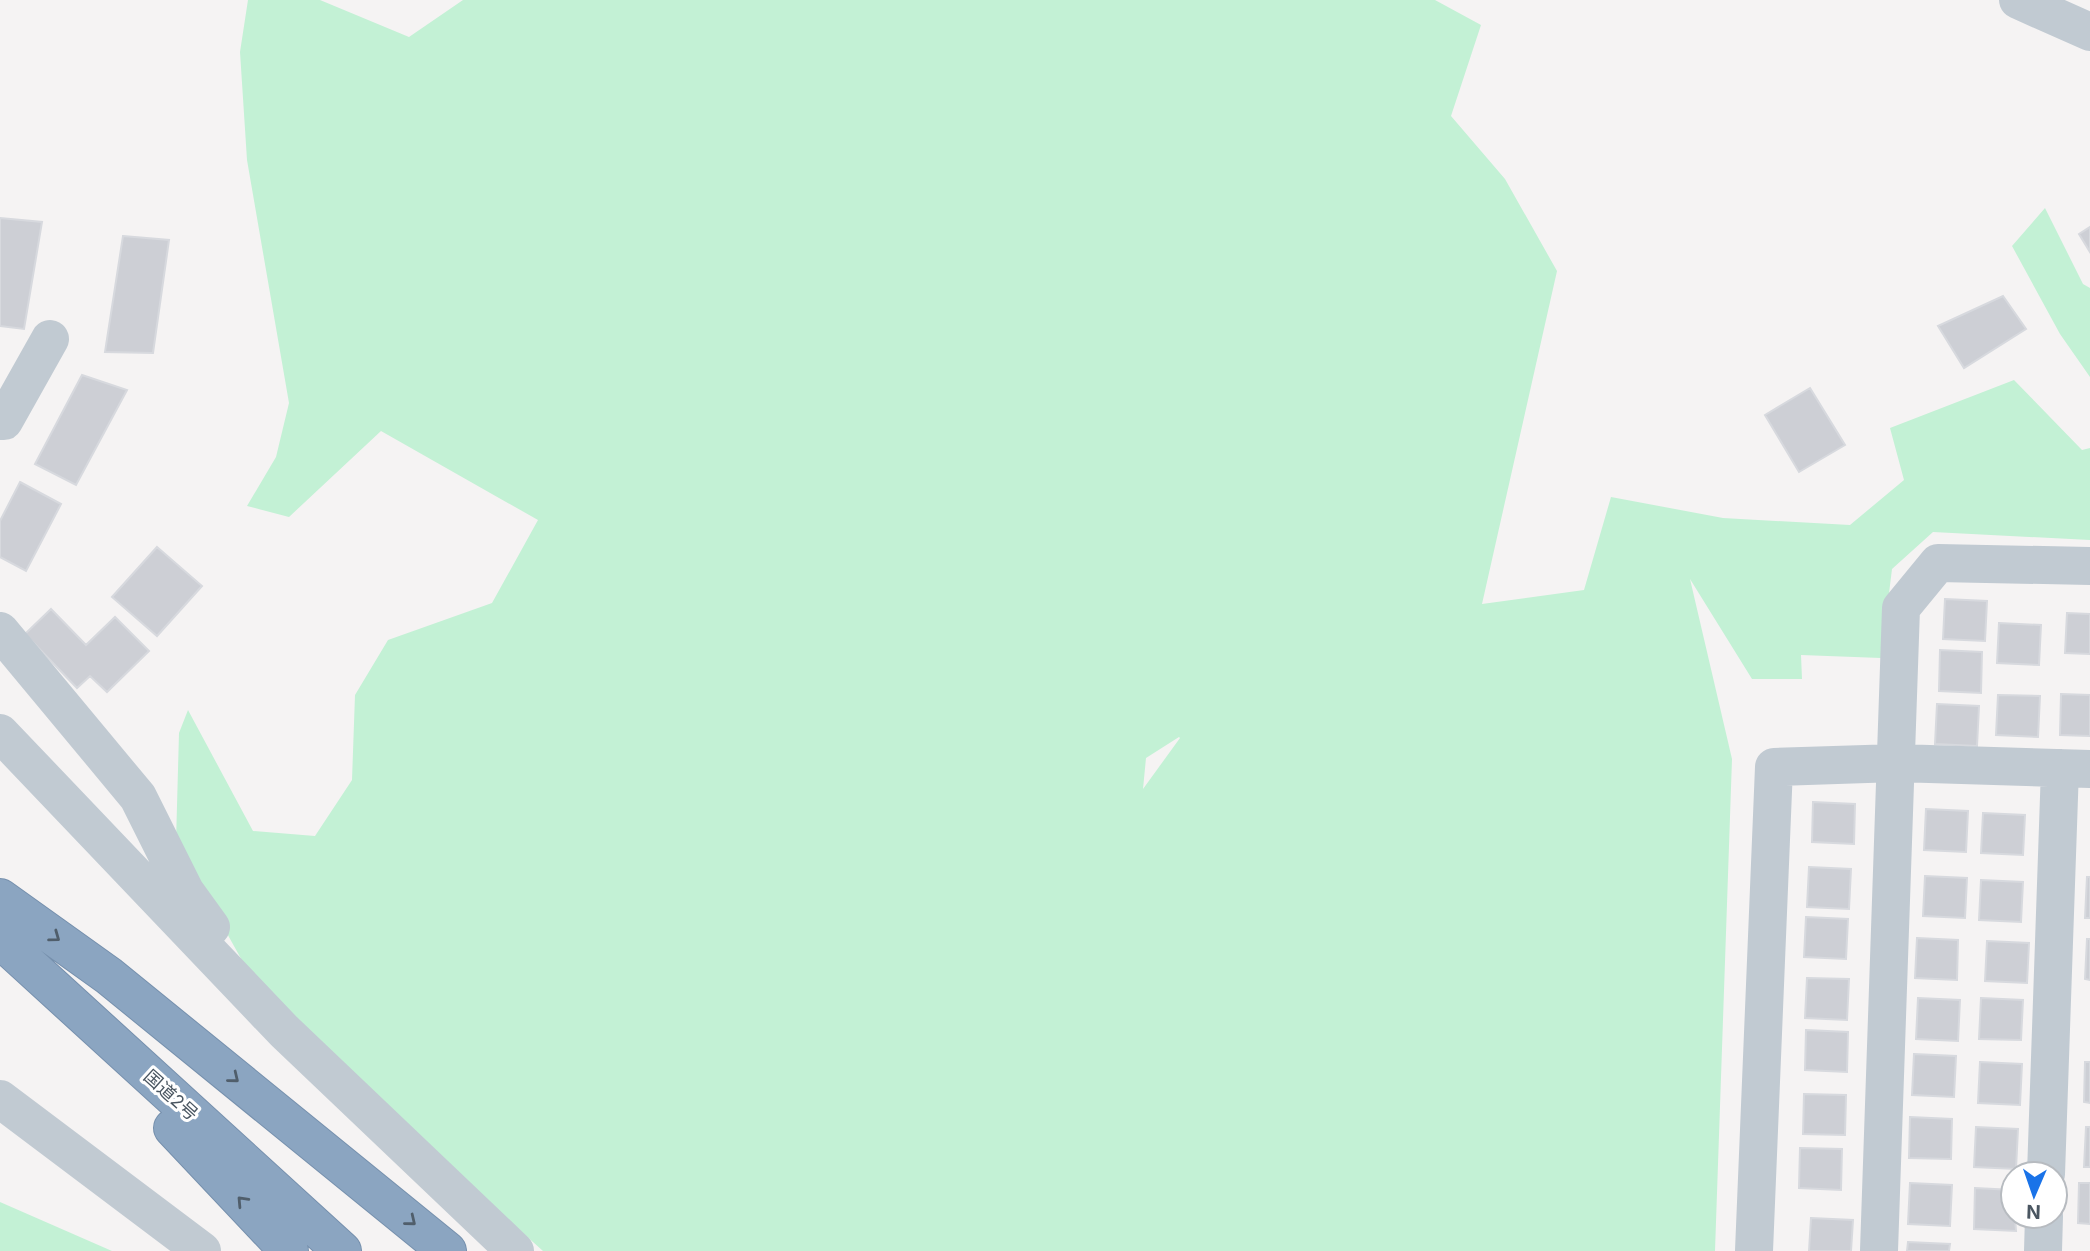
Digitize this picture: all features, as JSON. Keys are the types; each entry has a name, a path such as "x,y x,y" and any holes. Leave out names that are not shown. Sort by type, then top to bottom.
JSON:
{"highway":[{"path":"0,898 109,976 447,1251"},
{"name":"国道2号","path":"0,939 342,1251"},
{"path":"0,945 289,1251"}],"street":[{"path":"2018,0 2090,32"},
{"path":"0,421 4,421 50,339"},
{"path":"1879,1251 1901,608 1938,563 2090,566"},
{"path":"0,631 138,797 185,891 229,953 228,971"},
{"path":"0,733 284,1031 515,1251"},
{"path":"1754,1251 1774,766 1896,763 2075,768 2047,1160"},
{"path":"0,1099 202,1251"},
{"path":"2043,1251 2044,1230"}],"green space":[{"path":"248,0 320,0 409,37 463,0 1435,0 1481,25 1451,116 1505,179 1557,271 1482,604 1584,590 1611,497 1723,518 1850,525 1904,480 1890,428 2014,380 2082,450 2090,448 2090,540 1933,532 1892,569 1881,658 1801,655 1802,679 1752,679 1690,579 1732,759 1715,1251 543,1251 263,998 176,842 179,733 188,710 253,831 315,836 352,780 355,695 388,640 492,603 538,520 381,431 289,517 247,506 276,457 289,403 247,160 240,52","holes":["1180,738 1143,789 1146,758"]},
{"path":"2045,208 2083,284 2090,288 2090,377 2060,334 2012,246"},
{"path":"0,1202 112,1251 0,1251"}],"building":[{"path":"0,218 42,222 24,329 0,326"},
{"path":"2090,227 2090,252 2079,234"},
{"path":"123,236 169,240 153,353 105,352"},
{"path":"2003,296 2026,329 1964,368 1938,326"},
{"path":"82,375 127,390 76,485 35,464"},
{"path":"1810,388 1845,445 1799,472 1765,415"},
{"path":"20,482 61,504 26,571 0,557 0,521"},
{"path":"157,547 202,586 157,636 112,597"},
{"path":"1945,599 1987,601 1985,641 1943,639"},
{"path":"51,609 86,645 115,617 149,651 107,692 90,676 77,688 25,634"},
{"path":"2067,613 2090,614 2090,654 2065,653"},
{"path":"1999,623 2041,625 2039,665 1997,663"},
{"path":"1940,650 1982,652 1981,693 1939,691"},
{"path":"2061,694 2090,695 2090,736 2060,735"},
{"path":"1998,695 2040,696 2038,737 1996,735"},
{"path":"1937,704 1979,706 1977,746 1935,744"},
{"path":"1813,802 1855,804 1854,844 1812,842"},
{"path":"1926,809 1968,811 1966,852 1924,850"},
{"path":"1983,813 2025,815 2023,855 1981,853"},
{"path":"1809,867 1851,869 1849,909 1807,907"},
{"path":"1925,876 1967,878 1965,918 1923,916"},
{"path":"2087,877 2090,877 2090,918 2085,918"},
{"path":"1981,880 2023,882 2021,922 1979,920"},
{"path":"1806,917 1848,919 1846,959 1804,957"},
{"path":"1917,938 1958,940 1957,980 1915,978"},
{"path":"2087,939 2090,939 2090,980 2085,979"},
{"path":"1987,941 2029,943 2027,983 1985,981"},
{"path":"1807,978 1849,979 1847,1020 1805,1018"},
{"path":"1918,998 1960,1000 1958,1041 1916,1039"},
{"path":"1981,998 2023,1000 2021,1040 1979,1039"},
{"path":"1806,1030 1848,1032 1847,1072 1805,1070"},
{"path":"1914,1054 1956,1056 1954,1097 1912,1095"},
{"path":"1980,1062 2022,1064 2020,1105 1978,1103"},
{"path":"2085,1062 2090,1062 2090,1103 2084,1102"},
{"path":"1804,1094 1846,1095 1845,1135 1803,1134"},
{"path":"1910,1117 1952,1119 1951,1159 1909,1158"},
{"path":"1976,1127 2018,1129 2016,1160 1999,1160 1999,1168 1974,1167"},
{"path":"2086,1127 2090,1127 2090,1167 2084,1167"},
{"path":"1800,1148 1842,1149 1841,1190 1799,1188"},
{"path":"1910,1183 1952,1185 1950,1226 1908,1224"},
{"path":"2079,1183 2090,1183 2090,1224 2078,1223"},
{"path":"1975,1188 1999,1189 1999,1230 2016,1231 1974,1229"},
{"path":"1811,1218 1853,1220 1851,1251 1809,1251"},
{"path":"1908,1242 1950,1244 1949,1251 1907,1251"}]}
